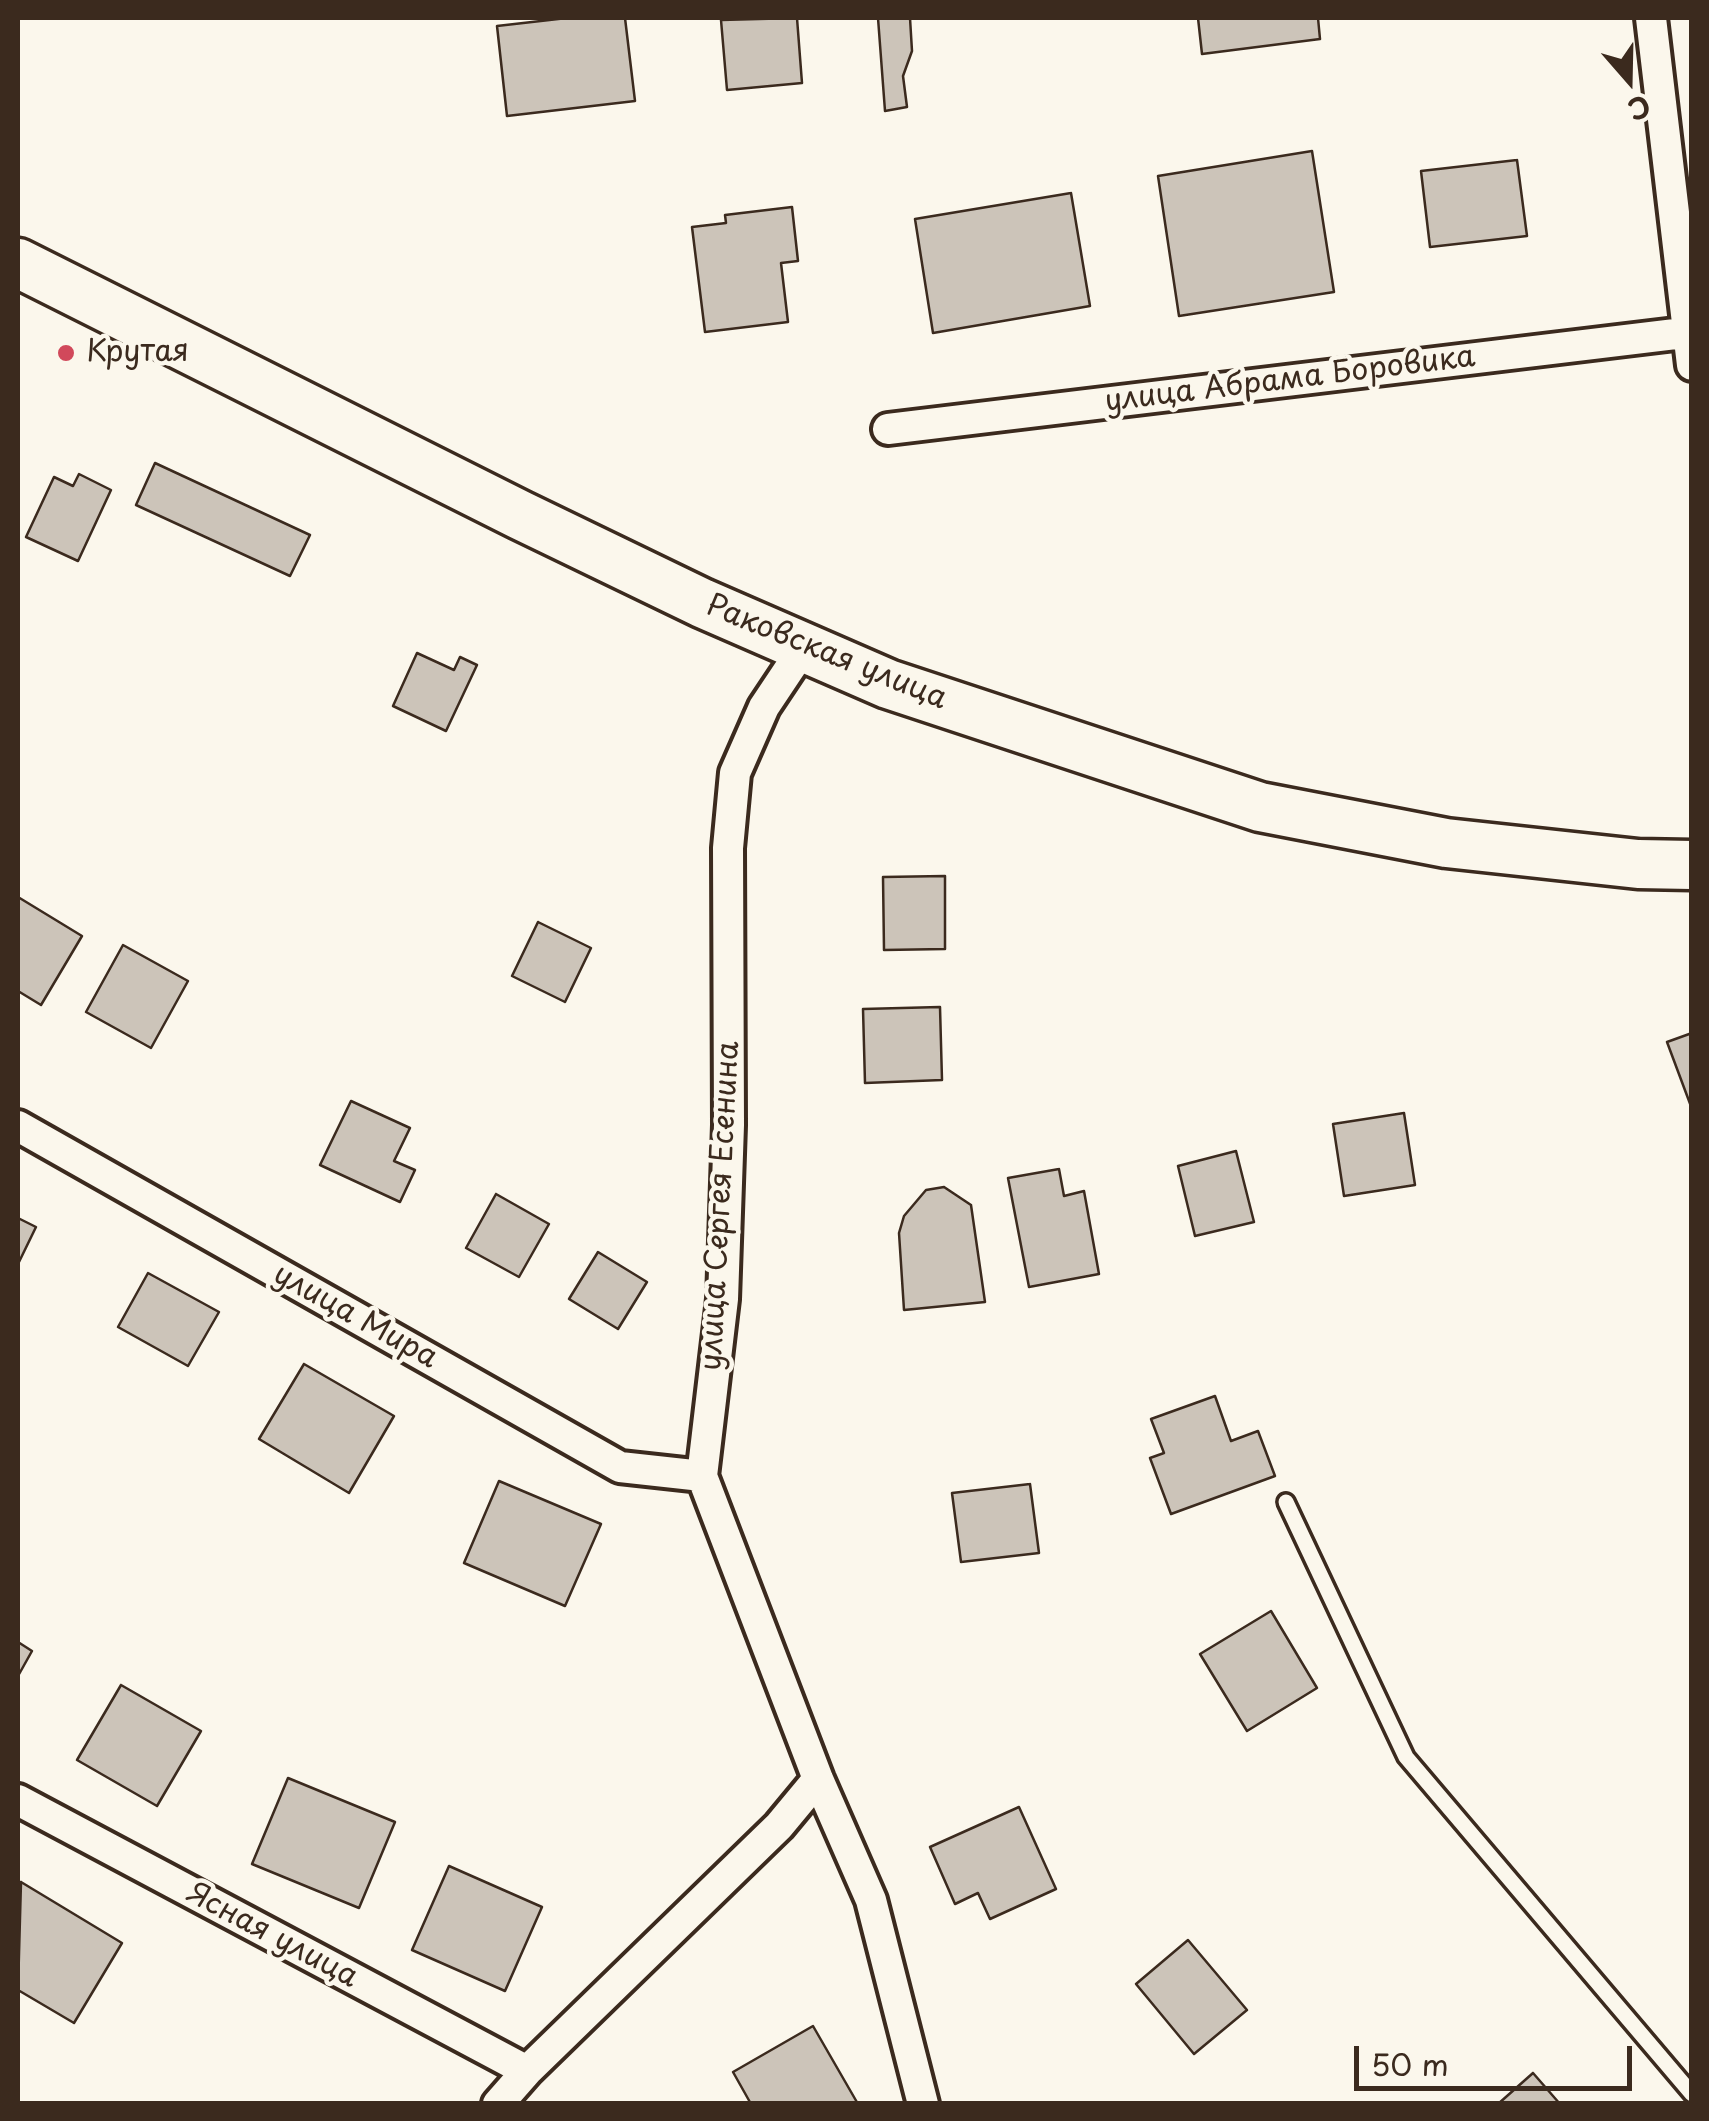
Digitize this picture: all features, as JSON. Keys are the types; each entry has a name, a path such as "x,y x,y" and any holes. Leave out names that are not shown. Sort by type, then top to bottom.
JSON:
{"main road":[{"name":"Раковская улица","path":"18,264 520,515 888,684 1260,807 1446,843 1638,864 1692,865"}],"street":[{"path":"1652,18 1692,365"},
{"name":"улица Абрама Боровика","path":"888,429 1690,332"},
{"name":"улица Сергея Есенина","path":"804,648 764,707 734,772 728,848 729,1125 722,1300 702,1476 818,1778 871,1900 923,2104"},
{"name":"улица Мира","path":"18,1126 620,1467 702,1476"},
{"path":"498,2104 527,2071 779,1826 818,1778"},
{"name":"Ясная улица","path":"18,1800 527,2071"}],"lane":[{"path":"1286,1502 1406,1757 1692,2094"}],"building":[{"path":"567,18 625,18 635,101 507,116 497,26"},
{"path":"797,18 802,83 727,90 721,20"},
{"path":"878,18 910,18 912,51 903,76 907,107 885,111"},
{"path":"1198,18 1318,18 1320,39 1202,54"},
{"path":"1312,151 1334,292 1179,316 1158,176"},
{"path":"1517,160 1527,236 1430,247 1421,171"},
{"path":"1071,193 1090,306 933,333 915,219"},
{"path":"792,207 798,261 781,263 788,322 705,332 692,227 726,223 725,215"},
{"path":"155,463 310,535 290,576 136,505"},
{"path":"79,474 111,490 78,561 26,537 54,477 73,486"},
{"path":"417,653 454,670 460,657 477,665 446,731 393,706"},
{"path":"945,876 945,949 884,950 883,877"},
{"path":"18,897 82,936 41,1005 18,991"},
{"path":"538,922 591,948 565,1002 512,976"},
{"path":"123,945 188,981 151,1048 86,1012"},
{"path":"940,1007 942,1080 865,1083 863,1009"},
{"path":"1692,1033 1692,1109 1667,1042"},
{"path":"351,1101 410,1128 394,1161 415,1170 400,1202 320,1165"},
{"path":"1404,1113 1415,1185 1344,1196 1333,1124"},
{"path":"1236,1151 1254,1222 1195,1236 1178,1166"},
{"path":"1059,1169 1064,1196 1084,1191 1099,1274 1029,1287 1008,1178"},
{"path":"944,1187 971,1205 985,1302 904,1310 899,1233 904,1216 926,1190"},
{"path":"496,1194 549,1224 519,1277 466,1248"},
{"path":"18,1218 36,1227 18,1264"},
{"path":"598,1252 647,1282 618,1329 569,1299"},
{"path":"148,1273 219,1312 188,1366 118,1327"},
{"path":"304,1364 394,1416 349,1493 259,1439"},
{"path":"1215,1396 1231,1441 1258,1431 1275,1476 1171,1514 1150,1458 1164,1453 1151,1419"},
{"path":"499,1481 601,1524 565,1606 464,1563"},
{"path":"1030,1484 1039,1553 961,1562 952,1493"},
{"path":"1271,1611 1317,1688 1247,1731 1200,1654"},
{"path":"18,1642 32,1651 18,1676"},
{"path":"121,1685 201,1731 157,1806 77,1760"},
{"path":"288,1778 395,1822 359,1908 252,1864"},
{"path":"1019,1807 1056,1889 990,1919 978,1893 955,1904 930,1847"},
{"path":"449,1866 542,1907 505,1991 412,1950"},
{"path":"21,1882 122,1943 74,2023 18,1990"},
{"path":"1188,1940 1247,2010 1194,2054 1136,1984"},
{"path":"813,2026 858,2104 751,2104 733,2072"},
{"path":"1533,2073 1560,2104 1498,2104"}],"place":[{"name":"Крутая","path":"66,353"}]}
